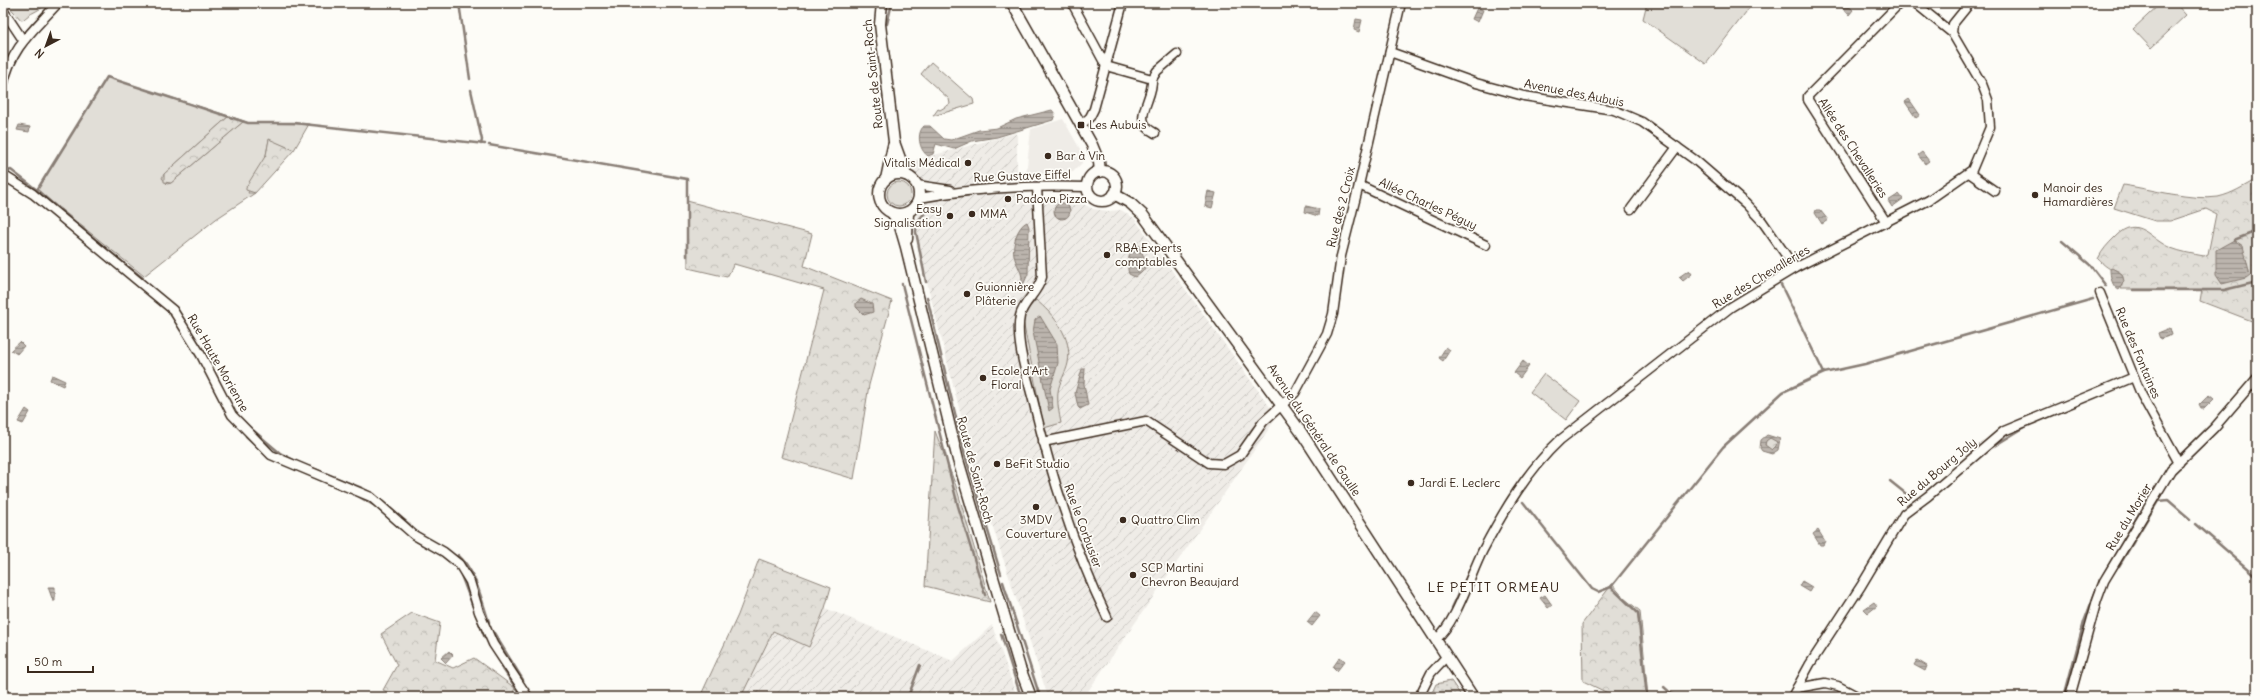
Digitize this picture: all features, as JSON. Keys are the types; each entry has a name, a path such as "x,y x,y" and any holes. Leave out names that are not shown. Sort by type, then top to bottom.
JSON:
{"street":[{"path":"3,86 10,59 23,40 58,3"},
{"name":"Route de Saint-Roch","path":"882,3 880,24 894,142 906,175"},
{"path":"1012,3 1081,125 1099,162 1100,172"},
{"path":"1072,3 1106,66 1152,78"},
{"path":"1081,125 1092,114 1123,3"},
{"name":"Rue des 2 Croix","path":"1043,442 1146,421 1209,463 1224,464 1240,455 1263,422 1295,393 1327,334 1333,314 1341,256 1401,3"},
{"name":"Allée des Chevalleries","path":"1886,222 1808,100 1808,96 1900,3"},
{"path":"1915,3 1952,33"},
{"path":"1952,33 1953,24 1970,3"},
{"path":"3,10 23,40"},
{"name":"Rue des Chevalleries","path":"1436,639 1448,626 1483,550 1514,495 1551,449 1731,307 1795,268 1929,200 1969,173 1977,161 1990,127 1988,100 1982,84 1952,33"},
{"name":"Avenue des Aubuis","path":"1390,52 1476,83 1524,96 1621,112 1642,122 1677,147 1746,204 1766,226 1795,268"},
{"path":"1155,133 1146,128 1143,121 1152,87 1152,78 1157,71 1177,54"},
{"name":"Route de Saint-Roch","path":"886,179 894,142"},
{"path":"1631,209 1677,147"},
{"path":"1100,172 1113,176 1117,185 1114,194 1108,200 1096,200 1090,194 1087,186 1089,178 1100,172"},
{"path":"1969,173 1995,191"},
{"path":"896,174 906,175 917,185 919,198 913,208 908,212 892,213 882,204 879,198 882,184 886,179 896,174"},
{"name":"Rue Haute Morienne","path":"3,175 33,194 173,310 202,355 232,415 271,455 371,497 414,535 444,552 459,564 470,582 479,612 493,644 528,697"},
{"name":"Rue Gustave Eiffel","path":"917,185 959,191"},
{"name":"Allée Charles Péguy","path":"1359,185 1486,245"},
{"name":"Rue Gustave Eiffel","path":"919,198 959,191 1087,186"},
{"name":"Rue le Corbusier","path":"1037,187 1042,277 1035,293 1022,310 1019,329 1028,382 1043,442 1062,506 1081,560 1107,617"},
{"name":"Avenue du Général de Gaulle","path":"1114,194 1130,203 1143,215 1282,406 1473,697"},
{"name":"Route de Saint-Roch","path":"906,247 908,212"},
{"name":"Route de Saint-Roch","path":"892,213 899,223 906,247 958,460 1016,657 1031,697"},
{"name":"Rue des Fontaines","path":"2100,293 2141,394 2179,462"},
{"name":"Rue du Bourg Joly","path":"1792,697 1810,664 1861,586 1904,514 1928,496 2004,431 2134,377"},
{"name":"Rue du Morier","path":"2070,697 2097,600 2104,581 2171,470 2214,428 2257,378"},
{"path":"1419,697 1431,673 1447,656"},
{"path":"1797,688 1825,683 1838,686 1859,697"}],"shaded area":[{"path":"1838,3 1845,3 1853,10 1849,15"},
{"path":"1477,8 1483,10 1478,22 1472,19"},
{"path":"1356,19 1362,20 1359,32 1354,30"},
{"path":"1909,99 1920,115 1916,118 1905,102"},
{"path":"1052,110 1055,114 1053,120 997,137 972,141 954,149 936,144 933,154 928,156 922,150 919,137 924,126 930,126 944,139 951,140 979,130 997,128 1016,119"},
{"path":"1063,119 1080,149 1082,163 1073,172 1026,175 1031,129"},
{"path":"19,125 30,127 29,132 17,130"},
{"path":"1017,133 1017,198 1074,199 1093,209 1109,211 1121,210 1134,218 1275,414 1275,420 1084,697 1048,697 977,478 925,275 918,256 918,224 908,162"},
{"path":"1922,152 1929,161 1925,164 1918,155"},
{"path":"1208,191 1216,193 1212,208 1205,206"},
{"path":"1899,194 1903,199 1892,207 1888,201"},
{"path":"1062,203 1069,208 1070,211 1065,218 1062,219 1055,214 1054,211 1059,204"},
{"path":"1306,206 1319,209 1318,216 1305,212"},
{"path":"1816,210 1820,210 1828,220 1822,224 1815,213"},
{"path":"1027,222 1029,227 1028,274 1023,285 1021,282 1022,276 1015,258 1014,247 1020,228"},
{"path":"2234,240 2243,246 2250,275 2246,278 2222,284 2216,275 2216,250"},
{"path":"1135,244 1139,246 1148,266 1135,277 1129,274 1128,263"},
{"path":"2112,268 2122,274 2124,281 2119,290 2112,281 2110,275 2110,269"},
{"path":"1689,270 1692,274 1683,281 1679,277"},
{"path":"861,299 872,304 873,312 864,315 856,307 856,303"},
{"path":"1040,316 1057,344 1058,363 1050,389 1053,408 1049,411 1033,332 1035,320"},
{"path":"2170,328 2172,335 2160,339 2158,333"},
{"path":"20,342 24,346 17,354 11,350"},
{"path":"1446,347 1450,350 1443,361 1439,358"},
{"path":"1523,361 1529,366 1520,378 1514,373"},
{"path":"1082,369 1085,369 1084,384 1088,405 1080,409 1078,407 1075,393"},
{"path":"52,375 65,381 63,386 50,380"},
{"path":"2209,395 2214,399 2204,409 2201,409 2199,405"},
{"path":"26,409 30,412 23,424 18,422"},
{"path":"1767,435 1780,439 1778,450 1772,454 1762,451 1760,448 1761,440","holes":["1770,438 1777,442 1776,446 1772,450 1765,445 1766,441"]},
{"path":"1818,530 1825,541 1823,545 1820,545 1813,534"},
{"path":"1802,581 1812,587 1809,592 1799,586"},
{"path":"48,587 55,587 55,601 53,601"},
{"path":"1545,595 1552,605 1548,608 1540,598"},
{"path":"1874,602 1877,606 1868,613 1864,609"},
{"path":"825,608 953,661 992,625 1017,697 700,697 738,615 809,647"},
{"path":"1315,612 1320,616 1312,626 1307,622"},
{"path":"449,651 453,655 446,663 441,658"},
{"path":"1340,657 1345,661 1337,671 1333,667"},
{"path":"1917,660 1927,666 1925,671 1914,665"}],"green space":[{"path":"6,3 48,3 22,21"},
{"path":"1647,3 1753,3 1706,64 1643,19"},
{"path":"2161,3 2175,3 2186,15 2151,48 2133,29"},
{"path":"931,62 973,99 974,104 933,116 938,109 940,110 950,104 949,99 921,74"},
{"path":"107,77 229,116 164,174 162,178 167,184 171,183 244,121 248,123 309,124 294,150 269,140 266,155 248,193 255,193 216,219 144,276 37,190"},
{"path":"229,116 244,121 171,183 164,182 164,174"},
{"path":"269,139 294,150 255,193 246,190 246,187 266,155"},
{"path":"2257,179 2257,323 2200,301 2202,289 2121,289 2123,281 2122,275 2118,271 2104,265 2098,259 2103,250 2115,237 2123,230 2130,227 2144,230 2171,248 2204,256 2208,254 2216,214 2206,209 2170,221 2155,221 2114,208 2123,185 2184,196 2208,198 2228,194"},
{"path":"899,182 908,185 911,194 908,203 899,206 890,203 887,194 890,185"},
{"path":"687,201 812,234 804,266 892,301 869,385 854,479 781,457 824,290 734,264 727,277 688,268"},
{"path":"1036,300 1055,319 1065,335 1069,353 1067,367 1058,392 1061,423 1044,428 1023,321 1026,311"},
{"path":"1544,374 1580,401 1566,420 1530,392"},
{"path":"935,431 956,486 990,602 925,586"},
{"path":"1771,438 1775,440 1777,444 1775,448 1771,450 1767,448 1765,444 1767,440"},
{"path":"759,559 831,587 825,608 809,647 773,631 741,697 700,697 738,615"},
{"path":"1612,584 1624,598 1640,611 1648,697 1616,697 1583,681 1582,624"},
{"path":"412,613 440,623 435,660 453,668 474,658 515,688 511,697 398,697 383,690 397,665 381,634"},
{"path":"1451,681 1462,697 1430,697 1436,684"}],"waterway":[{"path":"459,3 470,79"},
{"path":"887,24 892,3"},
{"path":"8,171 11,170 37,190 107,77 248,123 294,123 485,144"},
{"path":"471,90 482,140 481,144"},
{"path":"489,145 687,179 687,256"},
{"path":"37,190 55,206"},
{"path":"926,282 916,232 917,222 928,209"},
{"path":"60,210 124,263"},
{"path":"2234,240 2257,231"},
{"path":"2062,241 2090,265 2106,286"},
{"path":"129,267 143,278"},
{"path":"2133,290 2224,290 2257,282"},
{"path":"902,284 958,506 985,595"},
{"path":"1781,285 1824,373"},
{"path":"927,297 965,455 1001,574"},
{"path":"1647,697 1638,613 1611,587 1723,447 1783,392 1824,373 1865,364 2093,299"},
{"path":"1986,451 2025,427"},
{"path":"254,431 280,453 296,461"},
{"path":"246,436 260,449"},
{"path":"275,460 344,490"},
{"path":"310,467 371,493"},
{"path":"1890,481 1910,497"},
{"path":"356,495 375,506 401,529"},
{"path":"377,497 410,525"},
{"path":"2119,566 2158,501 2168,500 2190,519"},
{"path":"1523,502 1592,589 1598,592 1611,587"},
{"path":"2103,575 2140,512"},
{"path":"2196,524 2257,577"},
{"path":"416,541 423,545"},
{"path":"458,555 474,577 489,622"},
{"path":"1452,608 1471,567"},
{"path":"461,575 475,612"},
{"path":"1003,582 1040,697"},
{"path":"2064,697 2084,622 2098,585"},
{"path":"478,620 485,638"},
{"path":"494,633 523,680"},
{"path":"1001,634 1021,697"},
{"path":"908,697 920,665"},
{"path":"501,666 522,697"},
{"path":"1664,687 1675,697"}],"place":[{"name":"Les Aubuis","path":"1081,125"},
{"name":"Bar à Vin","path":"1048,156"},
{"name":"Vitalis Médical","path":"968,163"},
{"name":"Manoir des Hamardières","path":"2035,195"},
{"name":"Padova Pizza","path":"1008,199"},
{"name":"MMA","path":"972,214"},
{"name":"Easy Signalisation","path":"950,216"},
{"name":"RBA Experts comptables","path":"1107,255"},
{"name":"Guionnière Plâterie","path":"967,294"},
{"name":"Ecole d'Art Floral","path":"983,378"},
{"name":"BeFit Studio","path":"997,464"},
{"name":"Jardi E. Leclerc","path":"1411,483"},
{"name":"3MDV Couverture","path":"1036,507"},
{"name":"Quattro Clim","path":"1123,520"},
{"name":"SCP Martini Chevron Beaujard","path":"1133,575"}],"district":[{"name":"LE PETIT ORMEAU","path":"1494,587"}]}
